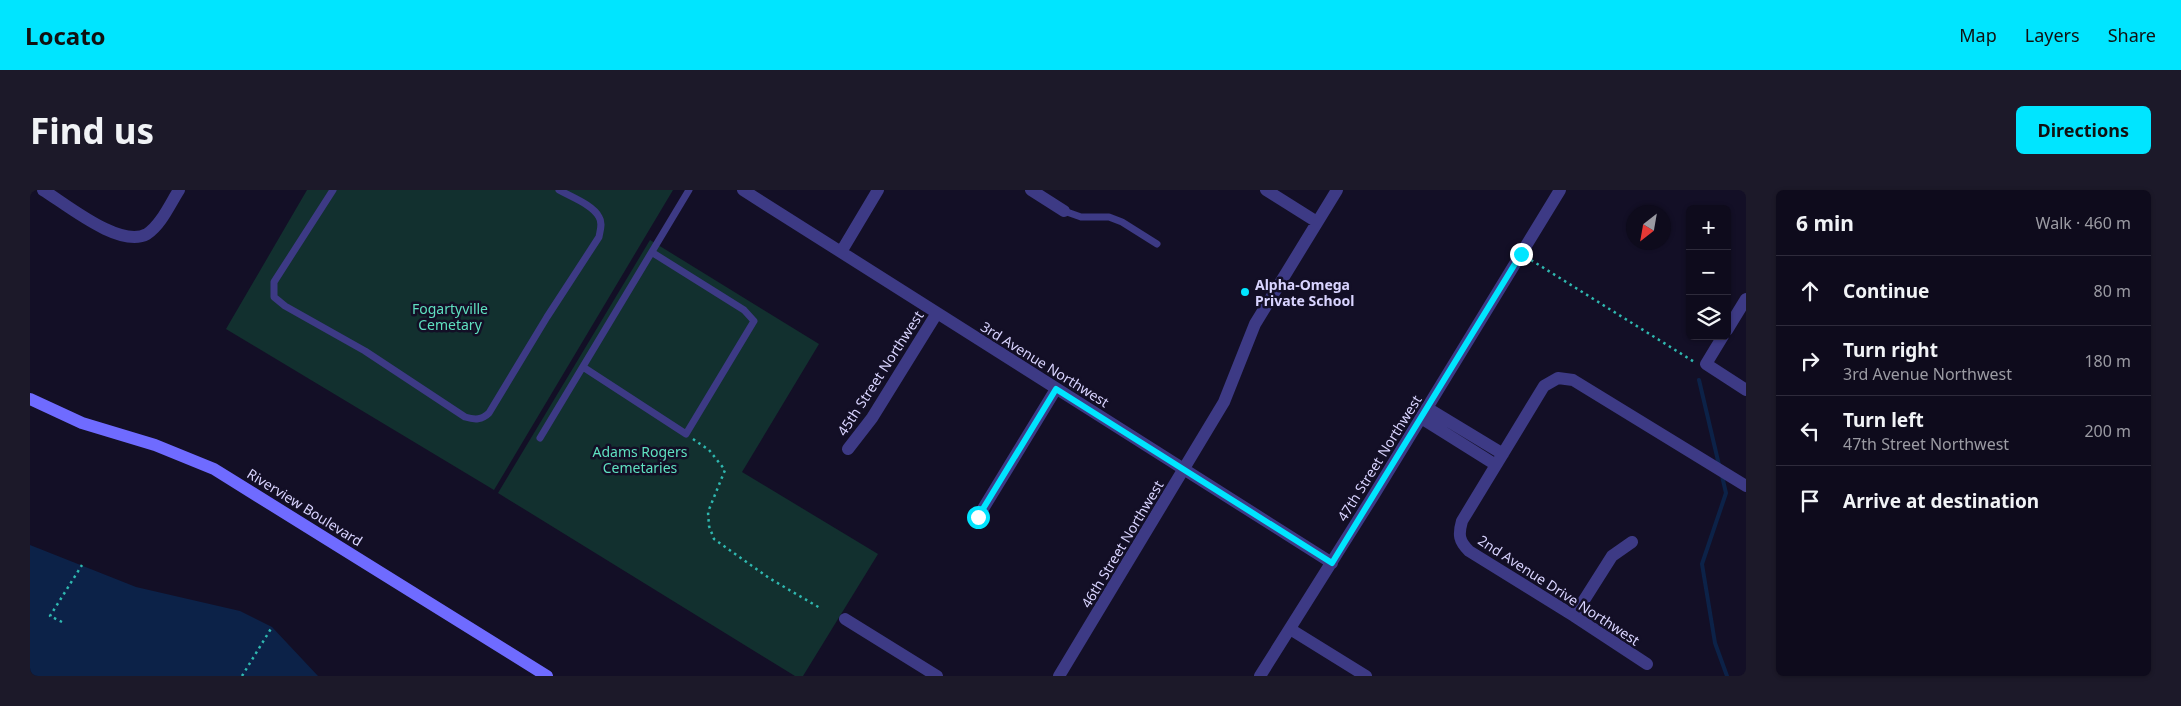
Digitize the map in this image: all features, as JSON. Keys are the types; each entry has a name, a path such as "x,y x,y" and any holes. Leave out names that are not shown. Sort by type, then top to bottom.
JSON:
{"street":[{"path":"43,190 112,232 131,238 140,237 152,230 178,190"},
{"name":"3rd Avenue Northwest","path":"743,190 1332,563"},
{"path":"841,252 878,190"},
{"path":"1031,190 1064,211"},
{"path":"1266,190 1317,222"},
{"name":"46th Street Northwest","path":"1059,676 1185,470 1224,402 1255,324 1337,190"},
{"name":"47th Street Northwest","path":"1260,676 1332,563 1560,190"},
{"path":"1731,323 1746,299"},
{"name":"45th Street Northwest","path":"848,449 872,418 937,313"},
{"path":"1721,340 1706,364 1746,390"},
{"path":"1424,413 1500,459 1544,386 1553,380 1563,377 1573,380 1746,486"},
{"path":"978,517 1056,389"},
{"name":"Riverview Boulevard","path":"30,399 82,424 155,445 214,469 547,676"},
{"name":"2nd Avenue Drive Northwest","path":"1500,459 1462,521 1461,542 1469,551 1647,664"},
{"path":"1574,616 1612,556 1632,542"},
{"path":"845,619 937,676"},
{"path":"1290,629 1366,676"}],"lane":[{"path":"333,190 274,282 274,297 285,306 365,351 465,417 478,420 484,418 489,413 547,317 599,237 600,217 572,193 559,190"},
{"path":"540,438 653,253 689,190"},
{"path":"1064,211 1081,217 1109,217 1122,222 1157,244"},
{"path":"583,367 686,434 754,321 744,310 653,253"}],"path":[{"path":"1521,254 1698,365 1706,364"},
{"path":"686,434 709,450 724,470 708,512 709,526 714,539 762,573 820,608"},
{"path":"62,622 50,616 82,565"},
{"path":"242,676 272,627"}],"green space":[{"name":"Fogartyville Cemetary","path":"307,190 673,190 494,490 226,329"},
{"name":"Adams Rogers Cemetaries","path":"650,240 819,344 742,472 878,554 803,676 795,676 498,493"}],"water":[{"path":"30,545 136,587 240,611 272,627 318,676 30,676"}],"waterway":[{"path":"1699,380 1719,465"},
{"path":"1722,476 1726,493 1702,564 1715,643 1727,676"}],"place":[{"name":"Alpha-Omega Private School","path":"1245,292"}],"route":[{"path":"978,517 1056,389 1332,563 1521,254"}]}
